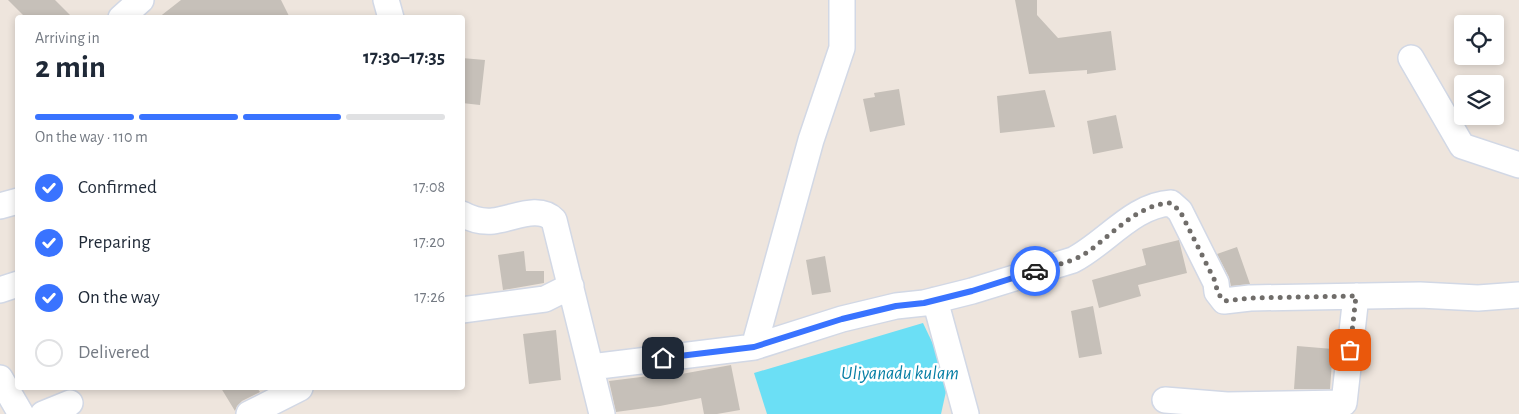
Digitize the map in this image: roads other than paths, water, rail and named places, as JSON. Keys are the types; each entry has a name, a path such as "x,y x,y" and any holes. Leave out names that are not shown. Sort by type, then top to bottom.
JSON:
{"street":[{"path":"124,15 140,0"},
{"path":"386,0 390,15"},
{"path":"754,347 811,140 842,48 842,0"},
{"path":"1411,58 1462,146 1519,165"},
{"path":"0,206 15,201"},
{"path":"591,367 754,347 842,319 972,291 1073,260 1083,255 1129,220 1146,210 1158,204 1171,203 1180,211 1216,283 1217,292 1224,301 1250,298 1356,296 1420,295 1478,298 1519,296"},
{"path":"465,215 480,220 492,221 538,212 549,215 556,226 572,286 602,414"},
{"path":"0,290 15,285"},
{"path":"465,310 545,299 572,286"},
{"path":"1165,400 1227,405 1344,403 1356,296"},
{"path":"935,300 966,414"},
{"path":"0,378 21,414"},
{"path":"249,414 296,390"},
{"path":"43,414 70,403"}],"water":[{"name":"Uliyanadu kulam","path":"923,323 943,365 947,387 941,414 767,414 754,373"}]}
